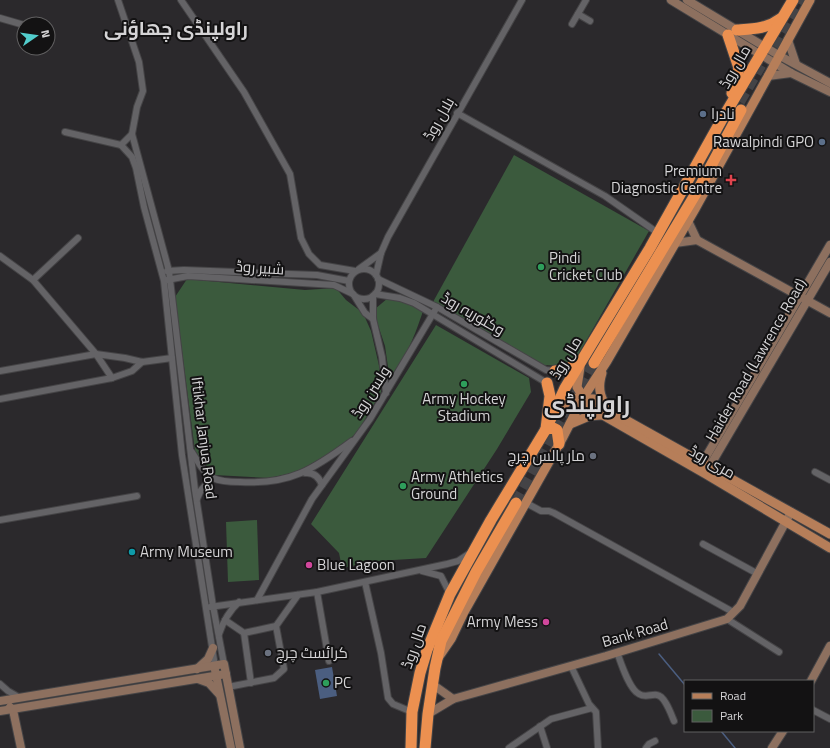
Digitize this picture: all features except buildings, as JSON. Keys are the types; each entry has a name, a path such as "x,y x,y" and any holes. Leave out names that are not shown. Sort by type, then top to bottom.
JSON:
{"highway":[{"name":"مال روڈ","path":"411,748 412,712 427,650 450,594 473,551 546,429 565,388 658,233 762,50 793,0"},
{"path":"721,122 735,85 739,68 732,32 769,26 783,16"},
{"name":"مال روڈ","path":"594,363 698,190 741,110"},
{"path":"555,371 566,370 582,360"},
{"path":"547,383 550,396 546,429 553,428 557,430 559,444"},
{"name":"مال روڈ","path":"425,748 428,714 436,661 446,630 476,572 516,503"}],"main road":[{"path":"436,661 451,639 475,592 559,444 583,398 607,361 688,221 810,0"},
{"path":"582,360 576,381 577,387 583,398"},
{"path":"570,424 589,416 604,412 599,387 601,375 607,361"},
{"path":"546,429 570,398 583,398"},
{"name":"مری روڈ","path":"583,398 594,399 604,412 830,534"},
{"name":"مری روڈ","path":"704,467 785,522 830,548"}],"street":[{"path":"65,132 121,145 132,134 137,107 143,91 139,62 118,0"},
{"path":"180,0 244,92 290,174 301,238 309,254 320,265 357,270 369,269 377,277 378,290 374,295 361,299 354,296"},
{"name":"ہلال روڈ","path":"377,277 381,253 457,113 522,0"},
{"path":"572,24 586,0"},
{"path":"671,0 732,32 778,60 792,73 830,92"},
{"path":"687,0 732,32"},
{"path":"578,14 590,21"},
{"path":"0,18 16,23"},
{"path":"788,40 796,64"},
{"path":"778,60 796,64 830,83"},
{"path":"768,76 792,73"},
{"path":"457,113 530,156 605,196 658,233"},
{"name":"Iftikhar Janjua Road","path":"132,134 171,279 190,449 210,607 216,676 231,748"},
{"name":"Iftikhar Janjua Road","path":"121,145 132,157 136,168 144,206 164,281 180,436 210,607 224,664 240,748"},
{"path":"688,221 697,240 830,313"},
{"path":"33,280 78,238"},
{"path":"675,243 697,240"},
{"path":"704,467 804,298 830,245"},
{"name":"ہلال روڈ","path":"357,270 381,253"},
{"path":"0,256 33,280 96,354 112,378"},
{"name":"Haider Road (Lawrence Road)","path":"804,298 830,262"},
{"name":"شبیر روڈ","path":"161,271 184,270 317,275 349,281"},
{"path":"357,270 349,281 349,288 365,313 373,318"},
{"name":"شبیر روڈ","path":"164,281 188,276 334,285 354,296"},
{"name":"وکٹوریہ روڈ","path":"377,277 437,307 546,370 555,371"},
{"path":"374,295 373,318 382,357 386,393"},
{"name":"وکٹوریہ روڈ","path":"374,295 400,298 414,303 547,383"},
{"name":"ولسن روڈ","path":"257,600 312,499 359,437 437,307"},
{"path":"0,371 96,354 142,362 172,358"},
{"path":"0,399 112,378 132,371 142,362"},
{"path":"180,436 198,462 212,478 228,482 252,483 275,481 309,473 315,475 320,480 322,486"},
{"path":"303,474 330,458 359,437"},
{"path":"816,472 830,480"},
{"path":"197,499 212,478"},
{"path":"0,520 137,496"},
{"path":"528,504 541,511 549,511 554,513 734,612"},
{"name":"Bank Road","path":"428,714 452,699 571,666 727,619 740,606 791,512"},
{"path":"703,544 758,574"},
{"path":"210,607 317,592 365,582 458,561 473,551"},
{"path":"420,570 441,576 450,594"},
{"path":"365,582 381,654 388,698 393,704 412,712"},
{"path":"317,592 329,661"},
{"path":"225,620 244,632 276,626 298,595"},
{"path":"218,636 225,620 239,602"},
{"path":"727,619 779,652"},
{"path":"228,687 274,678 284,668 276,626"},
{"path":"244,632 251,683"},
{"path":"812,680 830,646"},
{"path":"196,669 208,659 213,648"},
{"path":"617,652 624,671 635,691 639,695 657,695 661,697 674,721"},
{"path":"16,748 12,721 1,701 21,699 224,664"},
{"path":"571,666 597,718 596,733 598,748"},
{"path":"7,710 226,674"},
{"path":"198,679 209,683 220,697"},
{"path":"432,684 452,699"},
{"path":"1,685 21,699"},
{"path":"7,710 21,699"},
{"path":"509,748 552,719 561,715 592,708"},
{"path":"7,710 20,748"},
{"path":"814,711 830,719"},
{"path":"540,726 547,748"},
{"path":"772,748 782,732"},
{"path":"646,748 649,744 655,741"}],"green space":[{"name":"Pindi Cricket Club","path":"514,155 649,231 574,362 561,366 544,365 433,302"},
{"path":"187,279 305,290 336,288 346,300 363,313 371,331 380,370 381,392 357,433 332,452 297,472 269,478 214,475 195,451 175,297"},
{"path":"388,298 399,299 423,311 410,345 391,376 389,374 385,346 375,316 375,309"},
{"name":"Army Athletics Ground","path":"436,325 529,378 531,392 497,449 426,558 377,561 342,568 339,553 311,524"},
{"path":"257,520 259,580 228,582 226,522"}],"water":[{"name":"PC","path":"332,667 337,696 320,699 315,670"}],"waterway":[{"path":"659,654 684,684"},
{"path":"722,732 735,748"}],"tunnel":[{"path":"768,62 804,0"},
{"path":"698,173 761,65"},
{"path":"516,503 594,363"}],"place":[{"name":"نادرا","path":"703,114"},
{"name":"Rawalpindi GPO","path":"822,142"},
{"name":"Premium Diagnostic Centre","path":"731,180"},
{"name":"Pindi Cricket Club","path":"541,267"},
{"name":"Army Hockey Stadium","path":"464,384"},
{"name":"مار پالس چرچ","path":"593,456"},
{"name":"Army Athletics Ground","path":"403,486"},
{"name":"Army Museum","path":"132,552"},
{"name":"Blue Lagoon","path":"309,565"},
{"name":"Army Mess","path":"546,622"},
{"name":"کرائسٹ چرچ","path":"268,653"},
{"name":"PC","path":"326,683"}],"district":[{"name":"راولپنڈی چھاؤنی","path":"176,28"},
{"name":"راولپنڈی","path":"587,404"}]}
